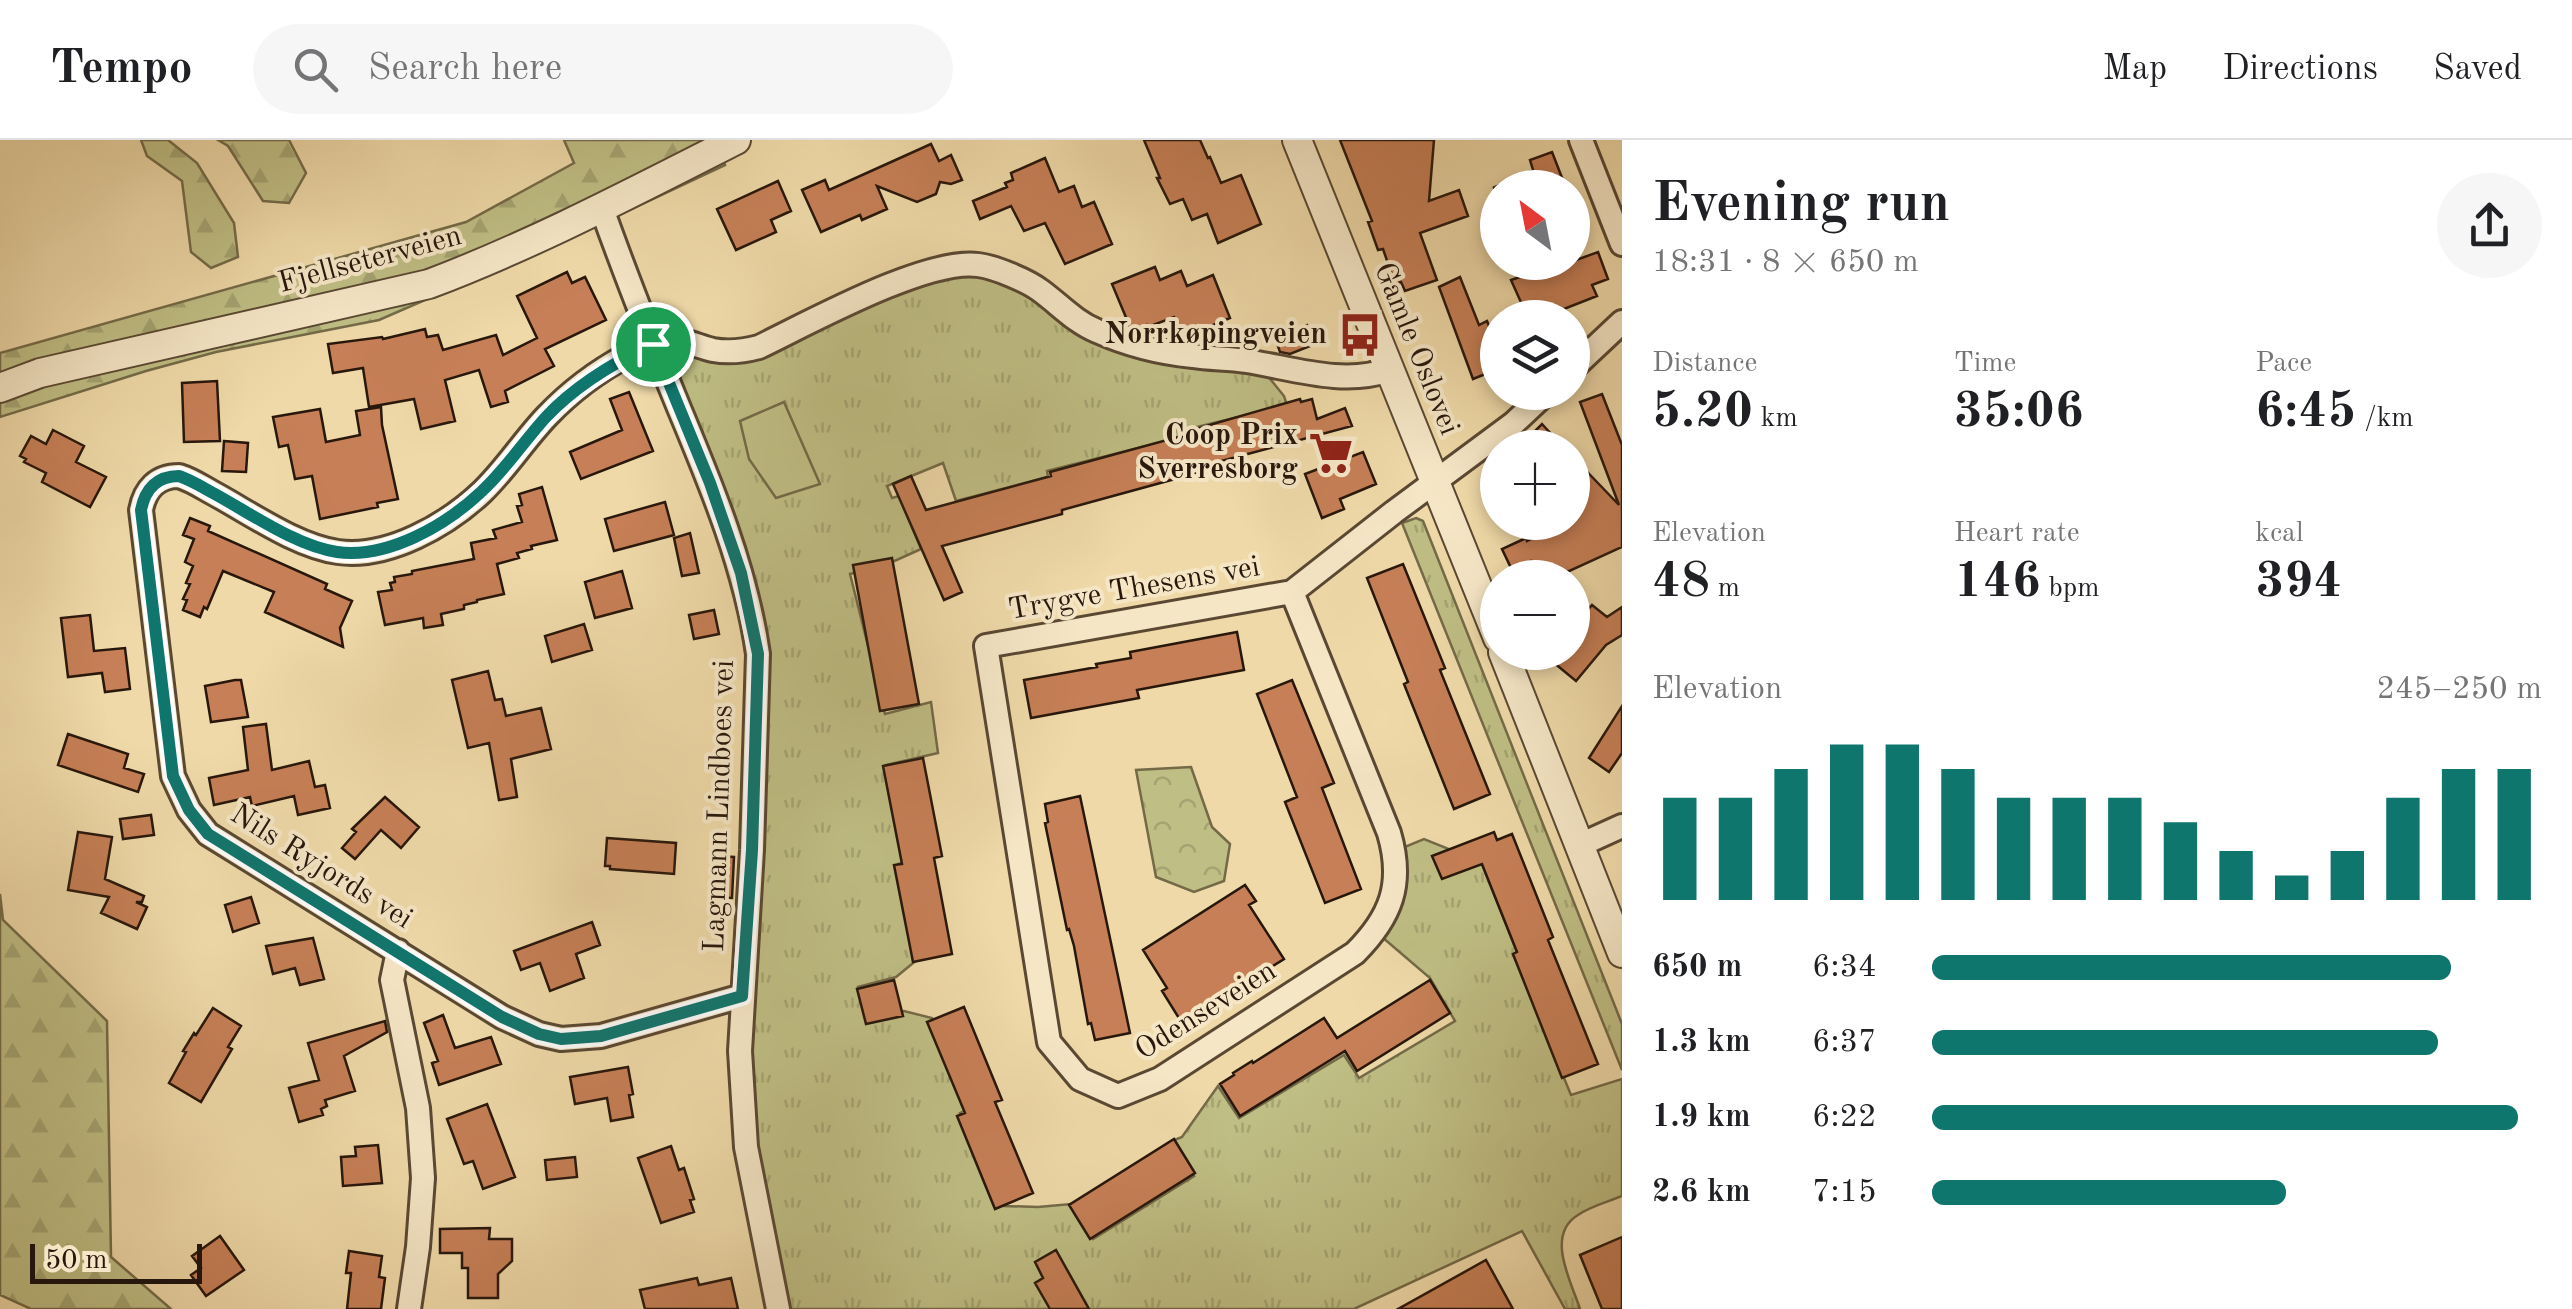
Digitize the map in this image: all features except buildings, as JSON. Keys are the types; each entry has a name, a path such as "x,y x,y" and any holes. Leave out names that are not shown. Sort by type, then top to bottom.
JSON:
{"street":[{"name":"Fjellseterveien","path":"0,388 40,373 429,284 602,209 736,140"},
{"name":"Gamle Oslovei","path":"1297,140 1480,593"},
{"path":"1581,140 1622,244"},
{"name":"Lagmann Lindboes vei","path":"602,209 710,483 741,573 758,654 740,1051 746,1146 778,1309"},
{"path":"653,344 669,340 742,351 917,276 951,264 980,265 1040,290 1065,312 1095,330 1136,345 1320,375 1371,376 1388,370"},
{"path":"1590,352 1622,322"},
{"name":"Nils Ryjords vei","path":"653,344 580,386 548,415 483,491 452,516 370,552 338,552 282,531 188,479 171,476 156,482 146,494 141,510 173,776 189,810 208,834 502,1017 539,1034 561,1039 601,1036 742,996"},
{"name":"Trygve Thesens vei","path":"986,646 1292,592 1528,410"},
{"name":"Odenseveien","path":"986,646 1049,1042 1080,1078 1118,1096 1160,1079 1355,953 1377,928 1392,899 1397,868 1389,833 1292,592"},
{"path":"1510,670 1622,953"},
{"path":"1580,845 1622,826"},
{"path":"398,951 392,980 418,1108 423,1178 408,1309"}],"green space":[{"path":"141,140 168,140 197,163 234,223 238,257 211,268 191,252 182,181 147,156"},
{"path":"218,140 289,140 306,173 289,203 263,201 228,146"},
{"path":"564,140 716,140 725,165 379,320 216,352 0,417 0,353 466,222 574,163"},
{"path":"997,270 1136,345 1258,364 1287,405 1193,428 1194,434 1047,471 1048,477 956,501 943,463 887,486 892,498 899,496 921,549 850,574 885,714 931,702 938,753 886,765 906,862 898,864 918,959 896,977 858,987 866,1020 904,1011 932,1018 974,1106 960,1113 1004,1206 1071,1204 1093,1239 1194,1176 1172,1141 1182,1137 1218,1086 1239,1118 1344,1055 1359,1078 1455,1021 1430,978 1375,931 1395,851 1424,839 1481,862 1517,952 1513,954 1571,1095 1622,1079 1622,1196 1578,1215 1563,1234 1563,1259 1580,1309 1565,1309 1522,1231 1354,1309 778,1309 746,1147 758,654 653,344 742,351 941,274"},
{"path":"784,402 820,484 776,498 749,459 740,421"},
{"path":"1416,518 1423,521 1622,1024 1622,1070 1402,523"},
{"path":"1191,767 1212,827 1230,844 1224,881 1194,892 1156,877 1136,770"},
{"path":"0,894 3,920 107,1021 111,1257 171,1309 31,1309 0,1295"}],"place":[{"name":"Norrkøpingveien","path":"1360,335"},
{"name":"Coop Prix Sverresborg","path":"1331,453"}],"route":[{"path":"653,344 710,483 741,573 756,637 752,850 742,996 601,1036 561,1039 539,1034 502,1017 208,834 189,810 173,776 142,502 150,487 163,478 179,476 312,544 338,552 370,552 394,545 452,516 483,491 548,415 580,386 653,344"}]}
